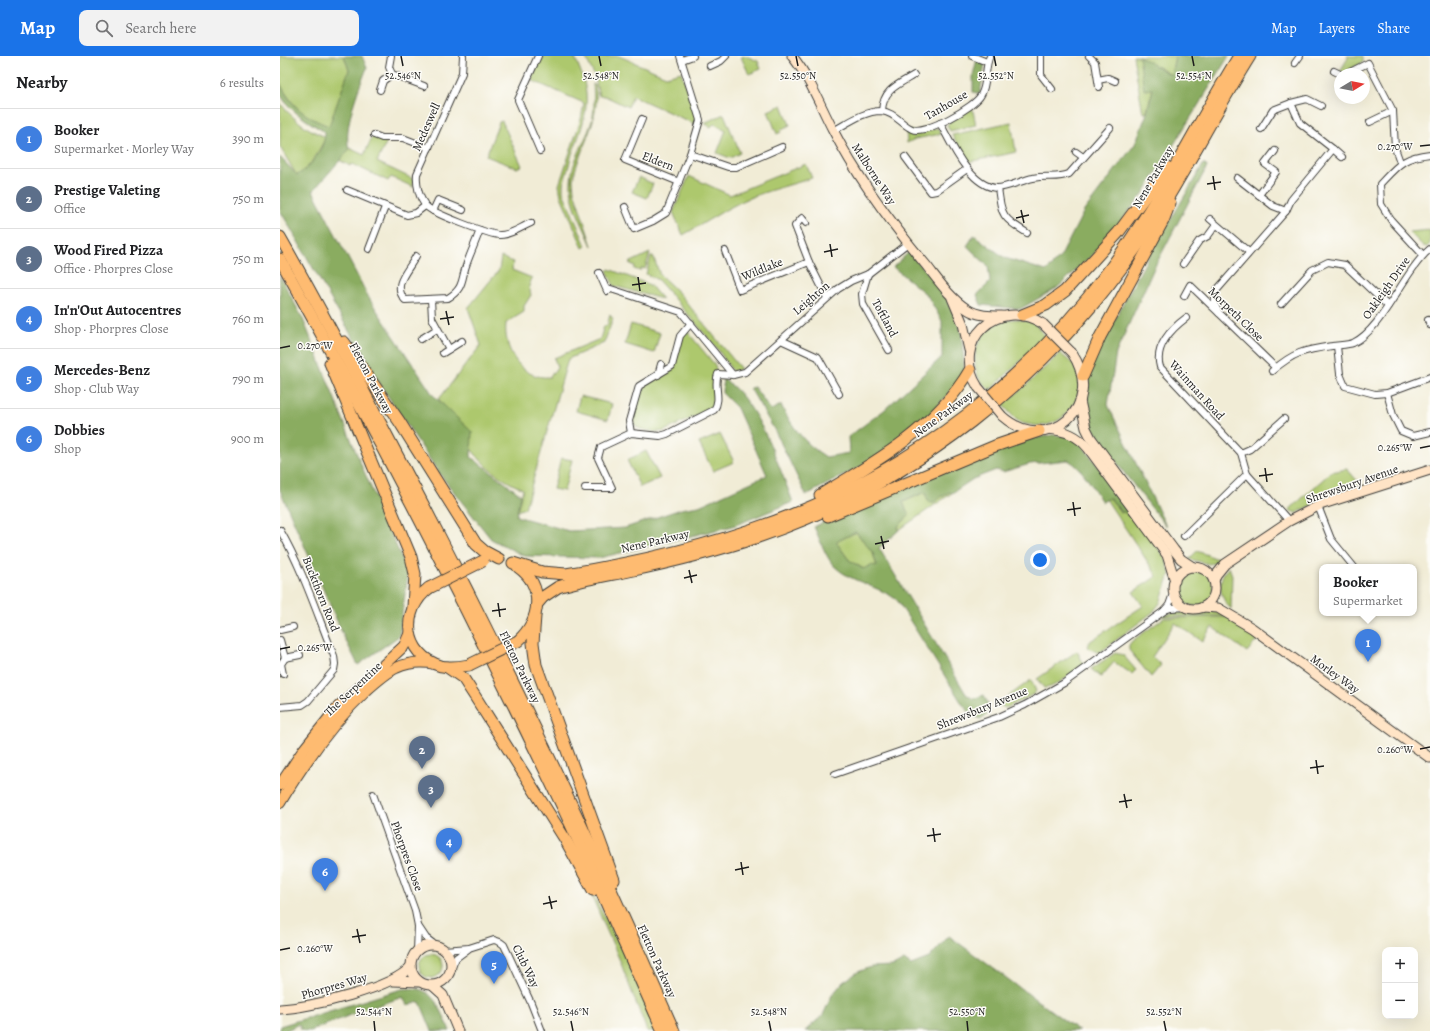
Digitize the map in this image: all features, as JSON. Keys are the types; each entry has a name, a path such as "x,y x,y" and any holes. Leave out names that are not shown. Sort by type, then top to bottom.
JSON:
{"highway":[{"name":"Nene Parkway","path":"513,563 554,574 580,571 711,542 792,515 873,476 936,437 977,406 1038,352 1086,300 1109,271 1148,213 1239,56"},
{"name":"Nene Parkway","path":"538,604 543,597 558,587 693,556 759,536 815,515 878,483 941,444 1011,389 1066,336 1116,276 1138,245 1185,168 1250,56"},
{"path":"1022,315 1056,299 1089,266 1118,233 1196,128"},
{"path":"1083,376 1100,337 1163,221 1185,168"},
{"name":"Fletton Parkway","path":"280,237 474,603 572,807 637,960 663,1031"},
{"name":"Fletton Parkway","path":"280,259 403,487 465,608 637,960 674,1031"},
{"path":"304,302 411,557 415,574 410,632 415,645 421,654 435,664 447,667 469,665 518,640 531,626 536,616"},
{"path":"322,314 356,358 476,544 491,556 513,563 520,568 531,580 535,588 538,604 533,643 536,665 637,960"},
{"path":"792,515 820,495 867,467 902,442 954,396 970,370"},
{"path":"759,536 780,534 995,446 1044,430"},
{"path":"413,607 420,596 429,588 483,561 499,559"},
{"path":"447,667 463,678 502,738 565,839 637,960"}],"main road":[{"name":"The Serpentine","path":"280,785 319,728 336,709 358,694 371,682 404,646 410,632"},
{"name":"The Serpentine","path":"371,682 394,668 401,666 418,662 435,664"},
{"name":"The Serpentine","path":"280,803 297,774 358,694"}],"street":[{"path":"380,90 383,81 392,74 390,67 390,56"},
{"name":"Medeswell","path":"425,206 420,197 416,179 462,73 463,56"},
{"path":"538,56 518,100 540,151"},
{"path":"681,58 693,56"},
{"path":"710,66 721,61 726,56"},
{"name":"Malborne Way","path":"792,56 802,68 833,131 866,187 908,243 950,295 968,310 985,315 1002,316"},
{"path":"972,56 988,59"},
{"path":"1041,56 1041,75 1052,89"},
{"path":"1090,56 1095,62 1099,87"},
{"path":"1295,63 1300,56"},
{"path":"1367,56 1368,63 1393,111 1395,148 1400,162"},
{"name":"Eldern","path":"625,207 634,229 654,221 666,213 690,154 700,120 681,58"},
{"name":"Tanhouse","path":"882,111 898,118 913,129 923,130 940,123 974,103 981,95 988,59"},
{"path":"1358,68 1368,63"},
{"name":"Medeswell","path":"392,74 424,86"},
{"path":"833,131 868,112 882,111 882,100 890,90 914,75"},
{"path":"1098,80 1108,78 1115,81"},
{"path":"1261,129 1273,110 1291,103 1307,99 1321,106"},
{"path":"1291,103 1300,123 1342,157"},
{"path":"1370,122 1393,111"},
{"name":"Eldern","path":"642,119 625,160 679,182"},
{"path":"940,123 967,170 977,180 988,186 998,188 1039,176 1064,176 1073,170 1110,128"},
{"path":"374,135 382,138 403,138 429,148"},
{"path":"690,154 728,167 736,167 782,147"},
{"path":"1219,313 1215,306 1214,298 1216,291 1230,278 1249,252 1286,211 1291,200 1333,149"},
{"path":"1259,195 1276,172 1265,164 1276,151"},
{"path":"1076,152 1083,157"},
{"path":"1423,255 1391,220 1381,204 1380,184 1400,162 1418,155 1430,154"},
{"path":"904,157 931,192 936,191 967,170"},
{"path":"1237,178 1273,206 1286,211"},
{"path":"998,188 1002,212 1007,220 1027,233"},
{"path":"347,190 407,215 416,213 425,206 433,211 480,230 498,235 509,234 531,223"},
{"path":"433,211 438,200 462,210"},
{"path":"369,249 385,206"},
{"path":"806,223 802,218 795,226 809,262 827,298"},
{"path":"1210,219 1249,252"},
{"path":"1183,264 1199,241 1208,236 1216,225"},
{"path":"416,256 410,268 400,280 398,287 400,295 405,300 448,298 454,295 463,282 466,265 480,230"},
{"name":"Leighton","path":"631,433 660,436 714,410 718,404 716,379 718,374 733,375 745,372 827,298 851,281 868,274 908,243"},
{"name":"Oakleigh Drive","path":"1274,369 1289,357 1303,350 1353,343 1372,328 1414,265 1430,249"},
{"name":"Wildlake","path":"725,252 740,290 809,262"},
{"path":"1281,304 1312,270 1328,262 1345,265 1388,306"},
{"path":"404,264 410,268"},
{"path":"599,273 607,291 611,289 682,312 733,375"},
{"name":"Toftland","path":"868,274 862,294 863,304 889,350"},
{"name":"Morpeth Close","path":"1184,296 1190,285 1274,369"},
{"name":"Malborne Way","path":"950,295 963,324 969,355"},
{"path":"431,299 432,318 449,349"},
{"path":"1044,430 1057,426 1071,416 1080,401 1083,389 1083,376 1079,364 1072,353 1043,324 1022,315 1002,316 994,319 980,330 974,338 969,355 970,370 978,387 1002,416 1023,429 1070,433 1080,439 1167,555 1175,581 1174,591 1178,601 1187,607 1203,607 1211,600 1215,586 1211,575 1181,559 1174,550 1091,438 1086,428 1080,401"},
{"name":"Wainman Road","path":"1186,318 1172,329 1160,350 1158,357 1160,367 1202,413 1242,453"},
{"path":"585,488 612,488 598,458 601,447 631,433 629,421 639,386 672,366 680,336 690,323"},
{"path":"421,339 437,329"},
{"path":"780,340 818,357 839,394"},
{"path":"443,353 462,341"},
{"path":"1336,346 1340,374 1346,386 1375,394 1387,393 1430,377"},
{"path":"658,375 661,364"},
{"path":"1387,393 1393,415 1401,432 1413,436 1430,432"},
{"path":"1284,419 1250,449 1242,453 1247,474 1288,521"},
{"name":"Shrewsbury Avenue","path":"1215,586 1216,575 1225,564 1288,521 1318,506 1430,470"},
{"path":"1184,536 1247,474"},
{"path":"1318,506 1332,539 1352,564"},
{"name":"Buckthorn Road","path":"280,530 292,551 301,572 335,664 334,670 308,701 302,705 280,707"},
{"name":"Shrewsbury Avenue","path":"1197,567 1208,568 1225,564"},
{"path":"1175,581 1180,573 1197,567"},
{"name":"Morley Way","path":"1215,586 1216,598 1225,611"},
{"name":"Shrewsbury Avenue","path":"1164,611 1169,605 1174,591"},
{"name":"Shrewsbury Avenue","path":"835,774 981,723 1025,705 1064,684 1164,611 1171,608 1187,607"},
{"name":"Morley Way","path":"1203,607 1218,608 1252,628 1430,758"},
{"path":"280,630 293,627"},
{"path":"280,644 285,658"},
{"path":"284,674 281,664 285,658 300,655"},
{"name":"Phorpres Close","path":"373,794 403,874 418,926 426,938 435,945"},
{"name":"Phorpres Close","path":"416,951 418,926"},
{"name":"Club Way","path":"444,950 470,948 494,940 504,945 531,1003 542,1031"},
{"path":"451,1013 447,989 448,978 452,967 449,954 435,945 422,947 416,951 413,956 411,966 412,972 419,982 433,986 443,995 458,1031"},
{"name":"Club Way","path":"452,967 456,958 470,948"},
{"name":"Phorpres Way","path":"393,981 411,966"},
{"path":"433,986 444,982 448,978"},
{"name":"Phorpres Way","path":"280,1010 314,1006 393,981 419,982"}],"green space":[{"path":"280,56 344,56 349,70 329,127 310,119 295,106 284,91 280,83"},
{"path":"344,56 362,56 367,68 352,109 348,131 349,150 313,191 370,300 433,395 472,432 471,457 521,495 516,516 569,531 625,528 681,509 699,506 767,475 737,408 722,393 723,379 747,402 757,417 766,434 793,502 733,526 599,558 524,556 491,539 439,473 374,375 280,210 280,157 297,175 312,162 320,150 325,138 325,132 299,115 287,104 280,92 280,83 289,98 300,110 320,123 329,126 349,70"},
{"path":"541,56 574,56 584,83 586,105 584,116 563,184 563,192 586,246 583,248 561,196 559,185 581,119 584,103 531,80"},
{"path":"585,56 619,56 666,76 681,72 694,107 697,125 633,96 628,107 605,96 599,96 595,77"},
{"path":"746,56 758,61 761,69 749,74 741,57"},
{"path":"1133,56 1175,56 1171,75 1140,57 1153,89 1146,113 1143,113"},
{"path":"1139,56 1171,75 1175,56 1229,56 1143,194 1094,254 1057,288 1020,309 981,305 977,295 990,282 988,266 967,246 974,235 1005,258 1046,271 1061,256 1084,211 1135,144 1147,113 1153,89 1144,90"},
{"path":"1347,56 1363,56 1363,62 1353,68 1342,68 1348,58"},
{"path":"977,59 985,63 980,94 973,92 973,75"},
{"path":"593,84 595,85 596,98 593,122 580,156 573,180 574,191 592,246 575,207 571,190 571,182 573,167 592,119 594,104"},
{"path":"280,103 300,123 312,131 326,137 310,164 297,176 280,147"},
{"path":"782,105 790,125 780,130 781,132 777,134 768,111"},
{"path":"972,106 976,125 950,131 947,125 950,121"},
{"path":"724,114 740,153 730,158 717,153 726,130 714,124 711,127 704,123"},
{"path":"502,121 522,166 517,168 486,156 499,122"},
{"path":"1011,122 1016,152 1005,155 968,162 952,135"},
{"path":"938,128 941,134 915,139 907,143 906,130 922,133"},
{"path":"373,135 387,141 377,162 413,179 413,187 391,177 388,181 352,164 350,166 339,160 349,148 364,155"},
{"path":"1204,163 1207,167 1154,268 1116,353 1108,405 1166,526 1125,474 1091,426 1087,395 1092,362 1145,263"},
{"path":"806,164 812,178 747,199 683,235 673,212 689,176 730,195"},
{"path":"639,177 653,184 647,198 632,192"},
{"path":"1430,230 1430,244 1427,247 1423,246 1409,232"},
{"path":"909,252 943,290 961,329 965,375 933,411 870,462 806,495 775,431 750,388 754,387 771,410 781,405 790,421 805,441 818,452 826,457 849,453 848,437 883,411 942,357 942,321 927,295 893,267"},
{"path":"650,253 645,269 642,268 640,271 634,269 635,266 629,263"},
{"path":"651,256 653,256 660,275 678,292 741,369 733,372 717,348 658,280 646,274"},
{"path":"501,257 513,262 512,270 532,278 529,286 531,295 524,306 524,312 506,323 506,333 511,352 516,361 530,373 540,377 550,377 557,367 554,358 600,339 604,326 607,326 610,315 613,319 604,343 568,359 525,508 517,511 523,489 507,482 483,463 465,440 439,399 481,345 468,308 499,270"},
{"path":"609,269 650,285 662,299 614,286 607,271"},
{"path":"280,276 303,319 360,462 408,573 399,636 358,665 344,637 280,490"},
{"path":"1016,319 1033,322 1046,337 990,390 979,378 976,368 975,353 977,346 990,327 1001,321"},
{"path":"631,324 660,333 654,353 625,344"},
{"path":"686,330 715,365 717,387 716,399 712,409 664,431 654,432 638,428 632,419 634,406 642,386 673,370 684,331"},
{"path":"1060,353 1076,368 1079,379 1079,390 1076,400 1063,417 1054,422 1043,425 1032,425 1018,421 1003,405"},
{"path":"580,396 612,404 608,420 576,411"},
{"path":"720,434 734,462 713,471 699,443"},
{"path":"1052,435 1070,436 1079,441 1134,514 1130,517 1124,512 1121,512 1110,498 1102,502 1083,473 1068,460 1030,464 1003,472 996,470 973,479 952,493 949,492 944,496 941,496 935,502 928,502 925,492 903,502 909,516 898,526 899,530 879,548 966,694 973,699 984,695 988,704 988,714 980,719 973,716 963,705 897,600 882,591 848,576 834,566 825,552 814,527 847,510 1019,441","holes":["856,532 873,553 877,566 871,565 863,569 849,560 836,542"]},
{"path":"646,451 660,478 640,487 627,460"},
{"path":"561,458 572,460 564,491 553,489"},
{"path":"1347,469 1360,484 1355,486 1356,489 1330,497 1296,513 1289,510 1331,472"},
{"path":"926,492 941,496 950,492 952,493 899,530 898,526 909,516 903,502"},
{"path":"1110,498 1120,512 1134,514 1166,559 1170,574 1160,603 1153,612 1099,653 1088,648 1089,642 1143,606 1133,592 1157,576 1106,499"},
{"path":"856,532 873,553 877,567 871,565 864,569 849,560 836,542"},
{"path":"1197,551 1218,559 1219,562 1209,564 1189,559"},
{"path":"1229,567 1232,575 1231,609 1224,599 1221,588 1222,577"},
{"path":"1195,570 1205,573 1210,578 1213,588 1210,598 1205,603 1195,606 1185,603 1180,598 1177,588 1180,578 1185,573"},
{"path":"1212,611 1228,616 1161,616 1172,613"},
{"path":"1228,617 1258,639 1247,652 1212,627 1202,641 1175,623 1152,657 1161,665 1151,677 1129,650 1129,645 1132,641 1164,618"},
{"path":"1077,651 1084,664 1054,686 1044,688 1037,679"},
{"path":"1115,653 1123,655 1136,670 1132,674 1114,662 1101,677 1091,669"},
{"path":"1031,680 1036,691 1034,694 1006,708 999,705 999,703"},
{"path":"582,874 623,951 659,1031 647,1031 618,956"},
{"path":"949,936 1079,1031 805,1031 823,1015 832,995 843,982 858,972 871,967 893,966 904,960 911,965 929,958"},
{"path":"431,954 439,958 443,966 439,974 431,978 423,974 419,966 423,958"},
{"path":"402,989 418,989 430,995 438,1006 450,1031 432,1031 420,1002 407,1005 403,997 370,1008 369,1006 358,1012 310,1031 301,1030 299,1024 285,1031 280,1031 280,1026"}],"place":[{"name":"Booker","path":"1368,662"},
{"name":"Prestige Valeting","path":"422,769"},
{"name":"Wood Fired Pizza","path":"431,808"},
{"name":"In'n'Out Autocentres","path":"449,861"},
{"name":"Dobbies","path":"325,891"},
{"name":"Mercedes-Benz","path":"494,984"}]}
